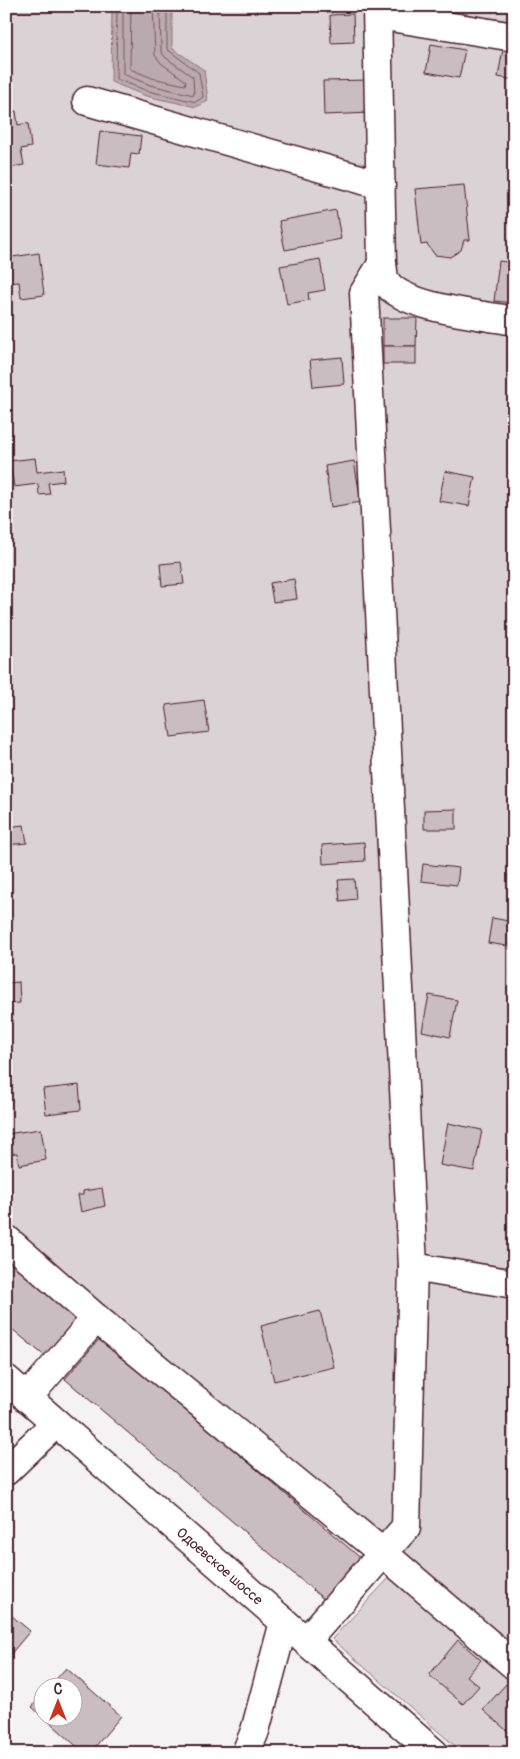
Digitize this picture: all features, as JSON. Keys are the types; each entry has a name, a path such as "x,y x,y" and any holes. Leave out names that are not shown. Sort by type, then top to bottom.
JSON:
{"main road":[{"path":"514,37 377,11 382,264 385,282 402,297 426,305 514,321"},
{"path":"86,101 381,185"},
{"path":"306,1641 406,1527 413,1268 364,293 382,264"},
{"path":"6,1239 96,1318 383,1553 514,1665"},
{"path":"413,1268 514,1284"},
{"path":"28,1398 96,1318"},
{"name":"Одоевское шоссе","path":"6,1379 434,1753"},
{"path":"6,1471 56,1423"},
{"path":"246,1753 255,1731 284,1622"}],"shaded area":[{"path":"6,6 370,6 373,297 424,317 514,332 514,1753 463,1753 332,1639 402,1564 6,1235"},
{"path":"388,6 514,6 514,308 405,287 395,277"}],"water":[{"path":"112,6 172,6 172,48 204,70 208,101 196,107 146,96 111,82"}],"building":[{"path":"255,6 293,6 293,9 255,10"},
{"path":"353,14 354,42 331,43 330,15"},
{"path":"431,44 465,50 459,78 426,72"},
{"path":"503,49 514,51 514,80 498,77"},
{"path":"370,80 371,113 324,115 323,81"},
{"path":"16,111 18,125 28,123 31,147 21,149 24,165 6,168 6,113"},
{"path":"100,131 141,136 139,154 131,153 129,168 96,164"},
{"path":"464,185 470,240 464,240 461,250 450,257 435,255 427,244 421,245 415,189"},
{"path":"336,210 341,239 285,250 279,221"},
{"path":"39,253 44,295 21,298 19,282 6,283 6,258"},
{"path":"320,259 325,290 308,293 309,300 287,304 280,266"},
{"path":"499,261 514,263 514,303 494,301"},
{"path":"383,318 417,318 416,346 383,346"},
{"path":"383,346 416,346 416,364 383,364"},
{"path":"342,357 344,384 313,387 310,360"},
{"path":"35,458 37,472 63,469 64,481 48,483 50,494 39,495 38,484 14,487 10,461"},
{"path":"354,461 361,502 331,507 325,466"},
{"path":"445,471 475,477 469,506 439,501"},
{"path":"181,562 184,584 162,586 160,564"},
{"path":"294,579 297,599 273,602 270,583"},
{"path":"204,700 209,732 171,737 166,705"},
{"path":"456,809 456,829 424,829 424,810"},
{"path":"24,825 27,843 6,845 6,827"},
{"path":"364,842 365,861 323,864 322,845"},
{"path":"423,864 459,868 457,885 421,881"},
{"path":"354,879 356,899 340,901 338,880"},
{"path":"492,918 514,922 513,947 488,943"},
{"path":"19,982 20,1003 6,1004 6,983"},
{"path":"429,995 457,1000 450,1037 422,1031"},
{"path":"79,1085 81,1110 46,1114 43,1089"},
{"path":"448,1123 482,1130 474,1171 440,1165"},
{"path":"41,1129 46,1160 19,1165 17,1153 6,1154 6,1134"},
{"path":"102,1188 105,1206 81,1212 78,1195 83,1195 83,1191"},
{"path":"6,1250 83,1315 47,1358 6,1324"},
{"path":"320,1311 334,1367 274,1381 261,1326"},
{"path":"101,1337 363,1560 327,1602 65,1379"},
{"path":"6,1611 30,1631 9,1656 6,1653"},
{"path":"458,1640 481,1660 467,1676 479,1686 463,1704 429,1675"},
{"path":"66,1668 75,1676 59,1676"},
{"path":"82,1682 121,1716 90,1753 84,1753 54,1726 82,1726"},
{"path":"506,1684 514,1690 513,1736 483,1710"}]}
